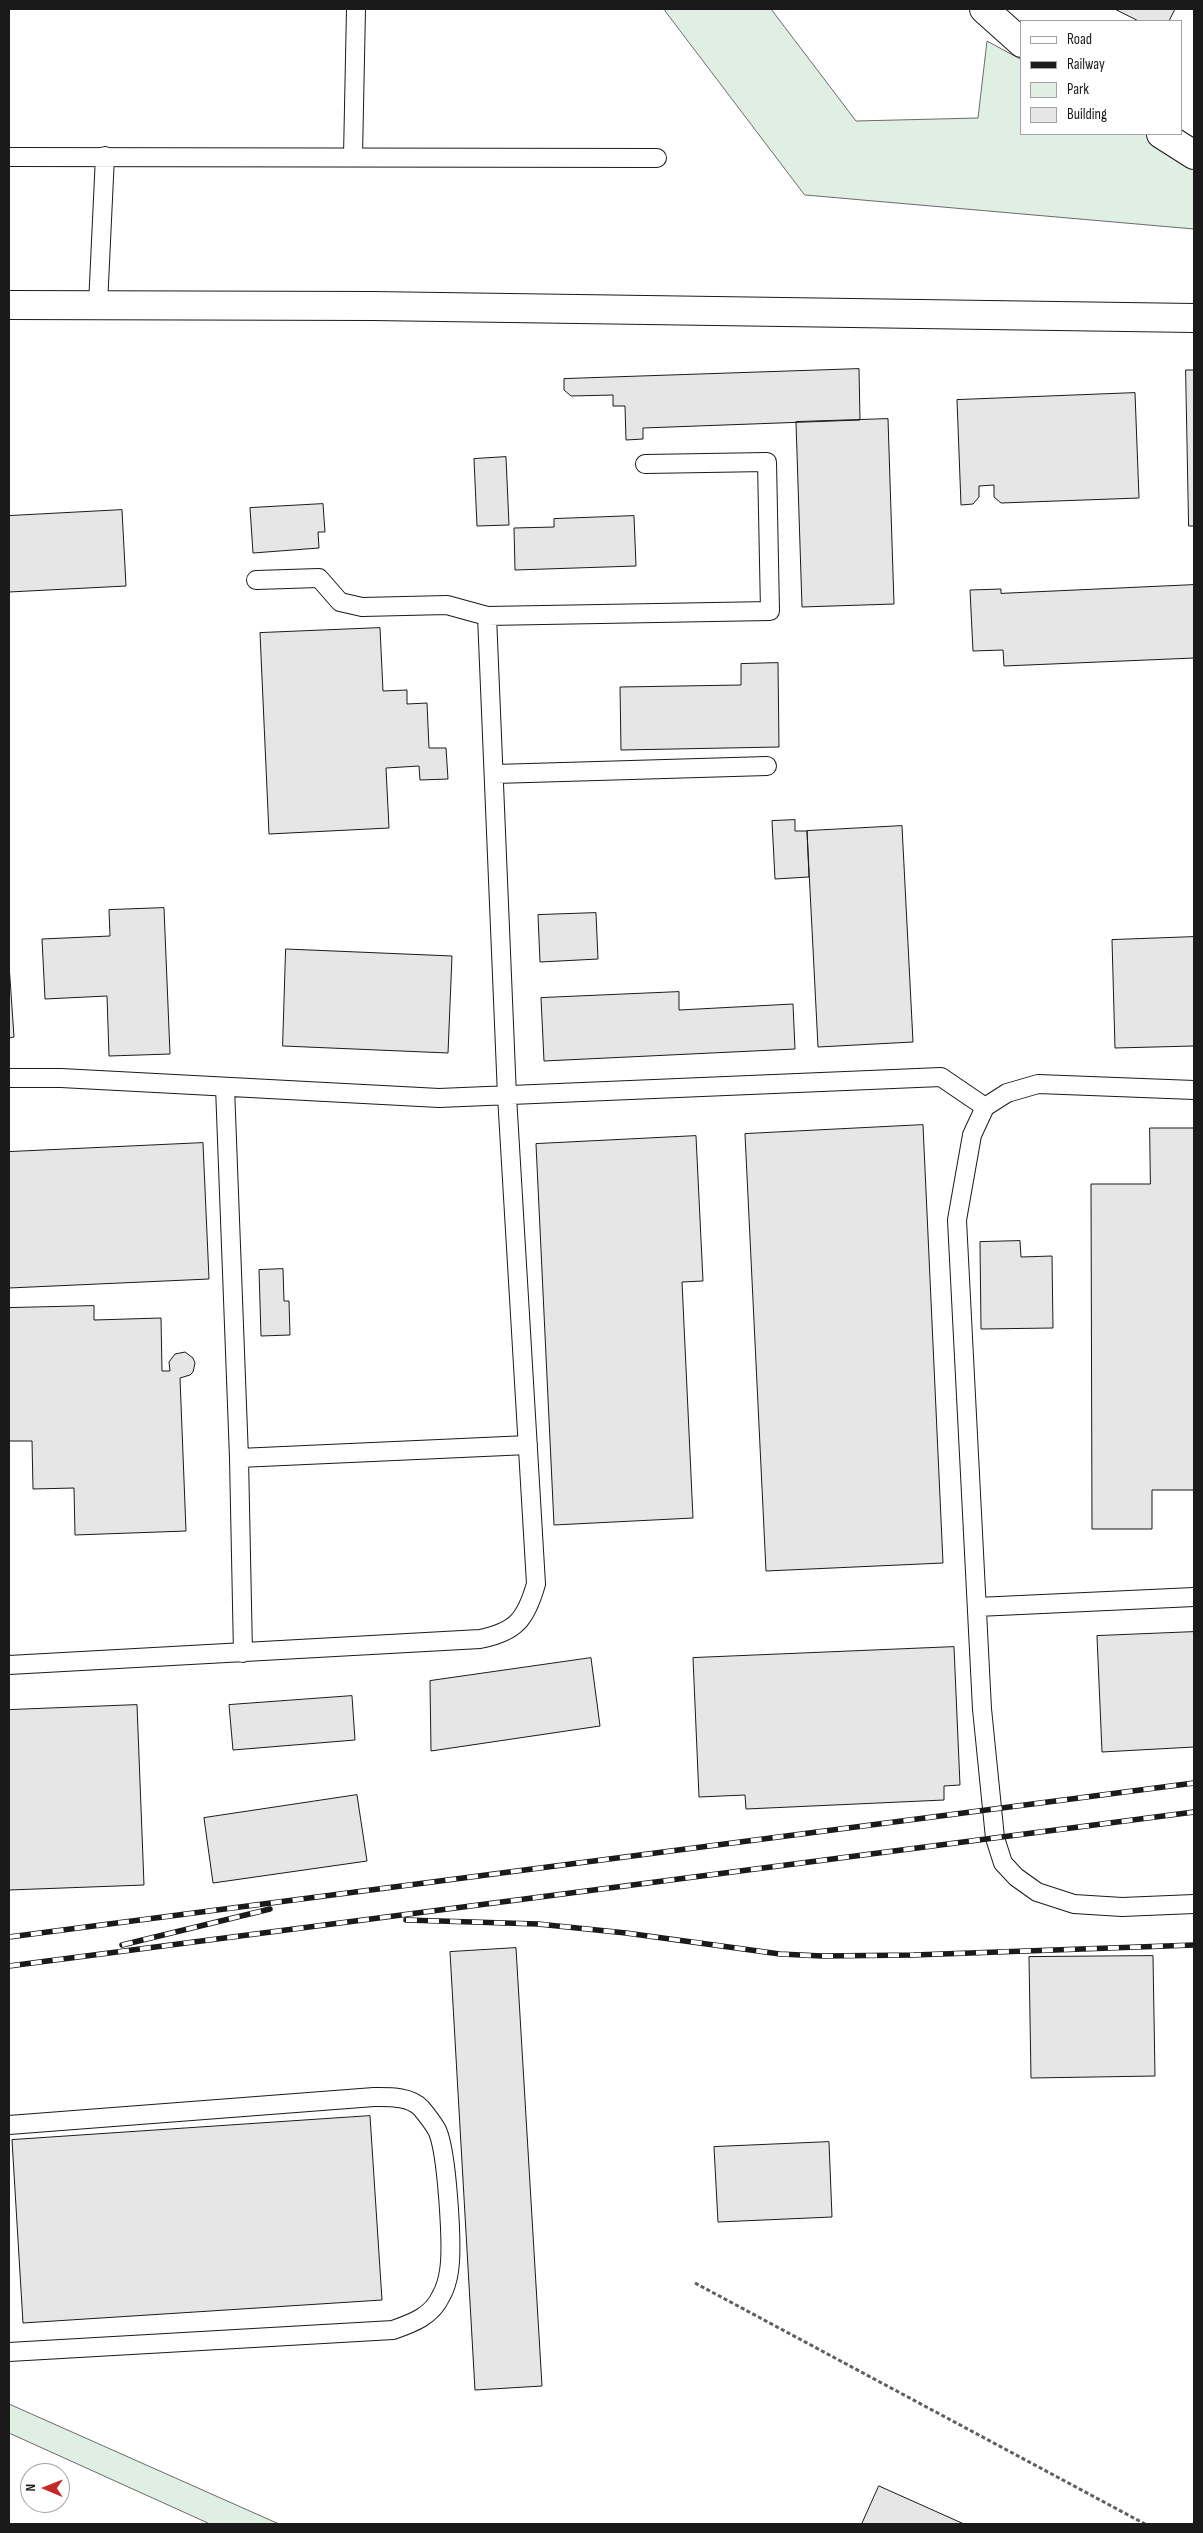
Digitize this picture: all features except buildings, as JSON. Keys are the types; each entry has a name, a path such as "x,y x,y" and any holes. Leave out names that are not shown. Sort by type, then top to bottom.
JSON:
{"street":[{"path":"984,9 1020,41"},
{"path":"1163,135 1194,155"},
{"path":"9,305 372,306 1194,318"}],"lane":[{"path":"353,156 356,9"},
{"path":"98,305 104,156"},
{"path":"9,157 353,156 657,158"},
{"path":"256,580 319,578 340,602 362,607 447,605 487,616 770,610 767,462 645,464"},
{"path":"9,1665 480,1639 502,1635 519,1623 530,1606 536,1584 507,1096 487,616"},
{"path":"495,774 767,766"},
{"path":"9,1078 61,1078 439,1098 941,1077 985,1107"},
{"path":"1194,1090 1038,1084 1007,1093 985,1107 972,1135 957,1220 977,1607 994,1838 1003,1863 1016,1877 1037,1892 1074,1904 1122,1907 1194,1904"},
{"path":"225,1087 240,1458 243,1653"},
{"path":"240,1458 528,1445"},
{"path":"977,1607 1194,1597"},
{"path":"9,2125 374,2097 399,2098 420,2107 437,2131 449,2206 450,2271 441,2297 431,2312 415,2322 393,2330 9,2352"}],"path":[{"path":"695,2283 1145,2524"}],"green space":[{"path":"664,9 771,9 856,121 978,118 987,41 1020,59 1020,135 1150,135 1194,164 1194,229 805,195"},
{"path":"9,2404 279,2524 210,2524 9,2433"}],"railway":[{"path":"9,1937 1194,1783"},
{"path":"9,1966 1194,1812"},
{"path":"122,1945 270,1909"},
{"path":"406,1920 538,1924 626,1933 780,1954 822,1956 914,1955 1194,1945"}]}
